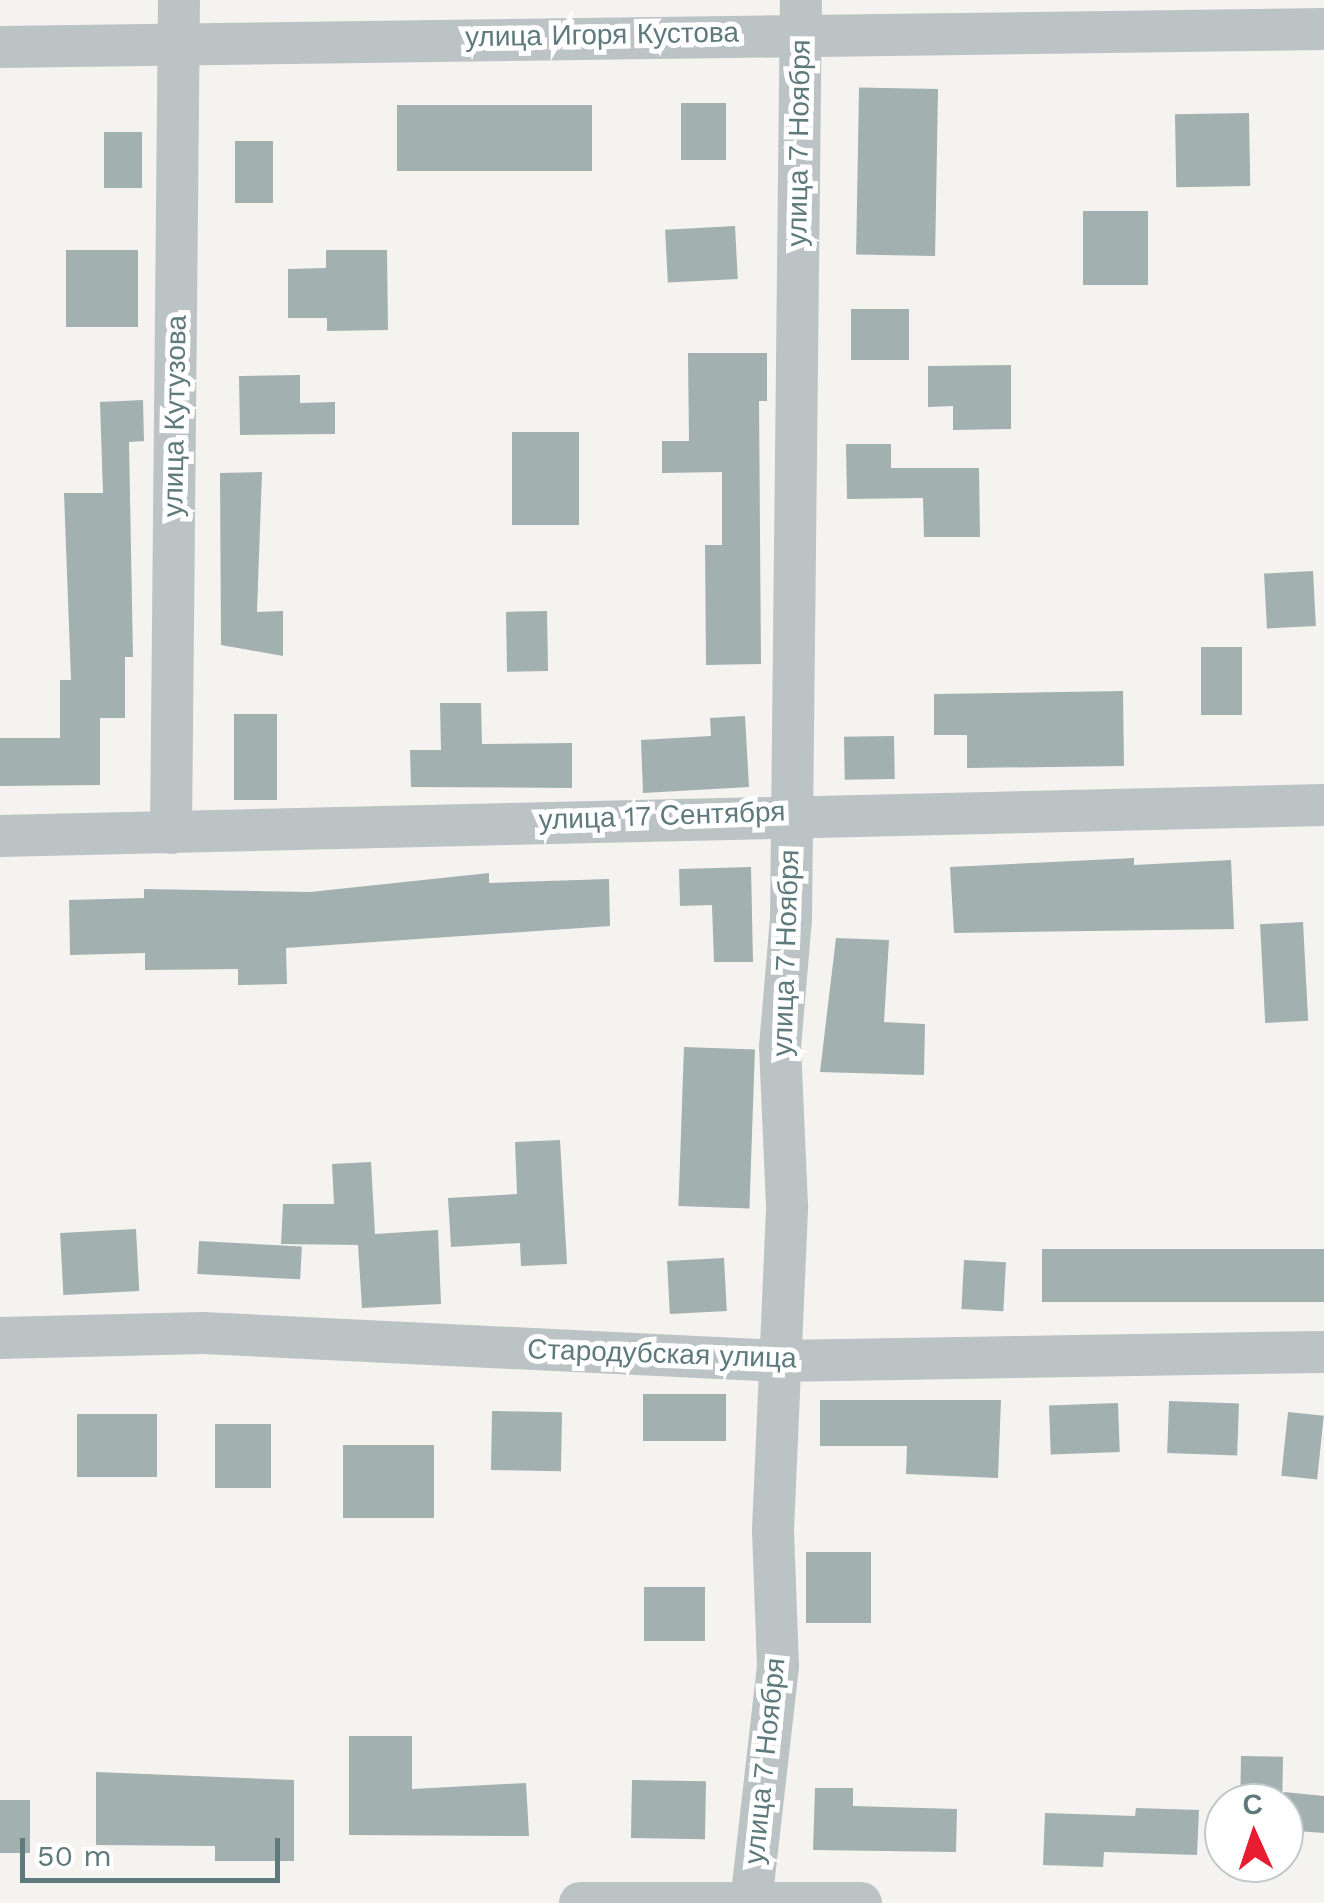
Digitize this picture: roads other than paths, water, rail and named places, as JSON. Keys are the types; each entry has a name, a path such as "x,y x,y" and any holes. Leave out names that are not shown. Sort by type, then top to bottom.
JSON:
{"street":[{"name":"улица Кутузова","path":"171,833 179,0"},
{"name":"улица Игоря Кустова","path":"0,47 178,44 801,16 1324,29"},
{"name":"улица 7 Ноября","path":"751,1902 778,1667 779,1361 791,811 801,16"},
{"name":"улица 17 Сентября","path":"0,836 791,811 1324,805"},
{"name":"Стародубская улица","path":"0,1338 203,1334 779,1361 1324,1352"},
{"path":"580,1903 861,1903"}]}
